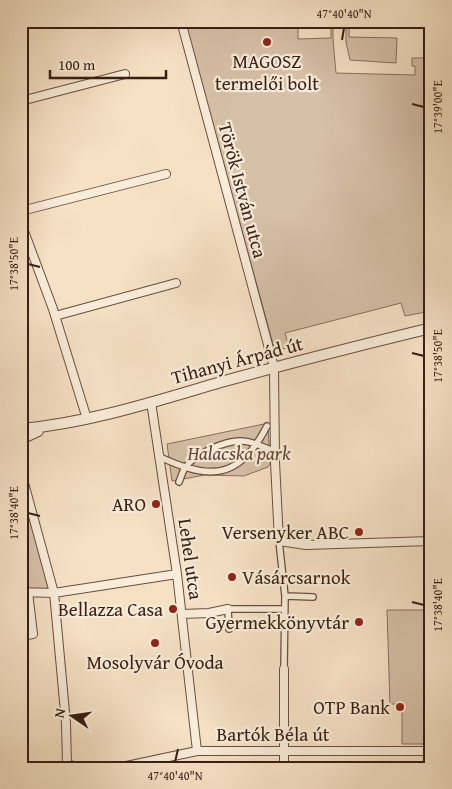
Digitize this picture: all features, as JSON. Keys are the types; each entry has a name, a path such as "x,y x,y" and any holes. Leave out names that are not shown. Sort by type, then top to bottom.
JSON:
{"street":[{"name":"Török István utca","path":"181,21 274,368 275,462 279,541"},
{"path":"21,101 125,74"},
{"path":"21,212 166,174"},
{"path":"21,223 55,316 87,419"},
{"path":"55,316 176,283"},
{"name":"Tihanyi Árpád út","path":"21,429 53,426 87,419 431,328"},
{"name":"Lehel utca","path":"152,402 177,574 197,751"},
{"name":"Tihanyi Árpád út","path":"21,439 53,426"},
{"path":"160,457 185,467 203,471 229,470 249,456 267,426"},
{"path":"179,482 185,467 195,458 209,450 241,441 257,444 269,449"},
{"path":"22,475 54,593 66,723 64,766 78,768"},
{"path":"284,768 285,596 279,541 306,545 431,541"},
{"path":"21,636 33,634 24,592 54,593 177,574"},
{"path":"285,596 313,597"},
{"path":"182,614 209,613 228,609 284,609"},
{"path":"228,609 229,629"},
{"name":"Bartók Béla út","path":"116,768 197,751 431,751"}],"green space":[{"path":"184,21 298,21 298,39 331,38 331,21 333,21 336,73 415,75 415,66 412,66 412,58 426,58 431,311 405,316 401,303 285,333 289,347 275,351"},
{"path":"346,21 349,21 349,37 397,38 396,63 350,60 346,42"},
{"name":"Halacska park","path":"268,424 270,464 268,467 244,476 205,475 172,481 167,444"},
{"path":"21,476 54,593 21,592"},
{"path":"387,610 431,610 431,744 402,744 402,704 390,704"}],"place":[{"name":"MAGOSZ termelői bolt","path":"267,42"},
{"name":"ARO","path":"156,504"},
{"name":"Versenyker ABC","path":"359,532"},
{"name":"Vásárcsarnok","path":"232,577"},
{"name":"Bellazza Casa","path":"173,609"},
{"name":"Gyermekkönyvtár","path":"359,622"},
{"name":"Mosolyvár Óvoda","path":"155,643"},
{"name":"OTP Bank","path":"400,707"}]}
